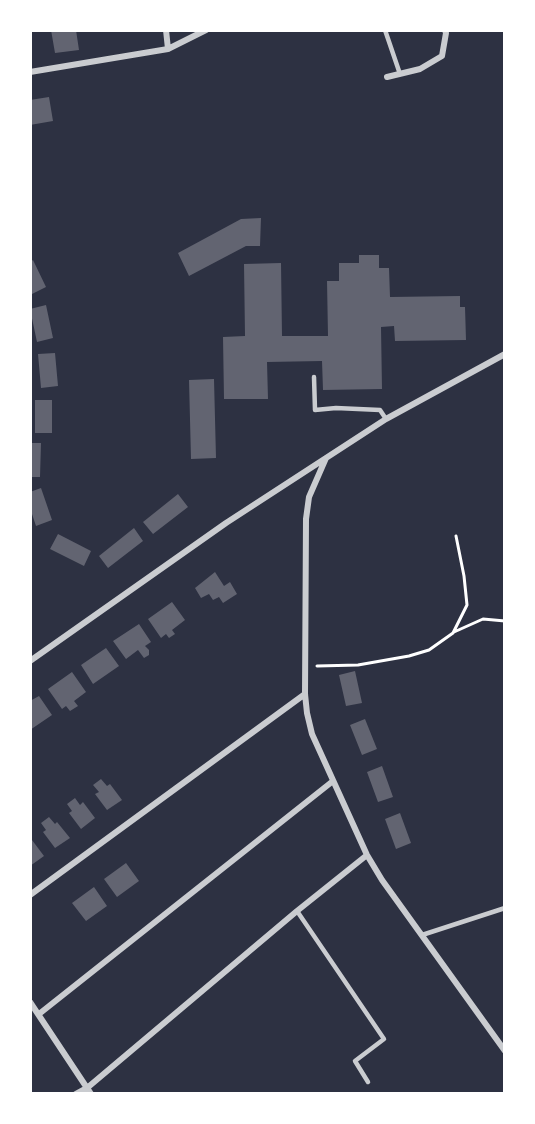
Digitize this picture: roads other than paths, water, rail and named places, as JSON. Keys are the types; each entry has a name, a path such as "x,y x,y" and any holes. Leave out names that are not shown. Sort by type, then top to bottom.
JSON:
{"street":[{"path":"166,30 168,49"},
{"path":"30,70 168,49 206,30"},
{"path":"387,77 420,69 442,56 445,30"},
{"path":"30,661 226,523 386,419 505,354"},
{"path":"326,458 309,497 306,519 305,694 312,734 368,855 382,880 505,1051"},
{"path":"30,895 305,694"},
{"path":"39,1014 333,780"},
{"path":"76,1094 89,1091 297,911 368,855"},
{"path":"30,1002 89,1091"}],"lane":[{"path":"385,30 400,74"},
{"path":"314,377 315,410 336,408 380,410 386,419"},
{"path":"422,935 505,908"},
{"path":"297,911 384,1039 355,1061 369,1082"}]}
